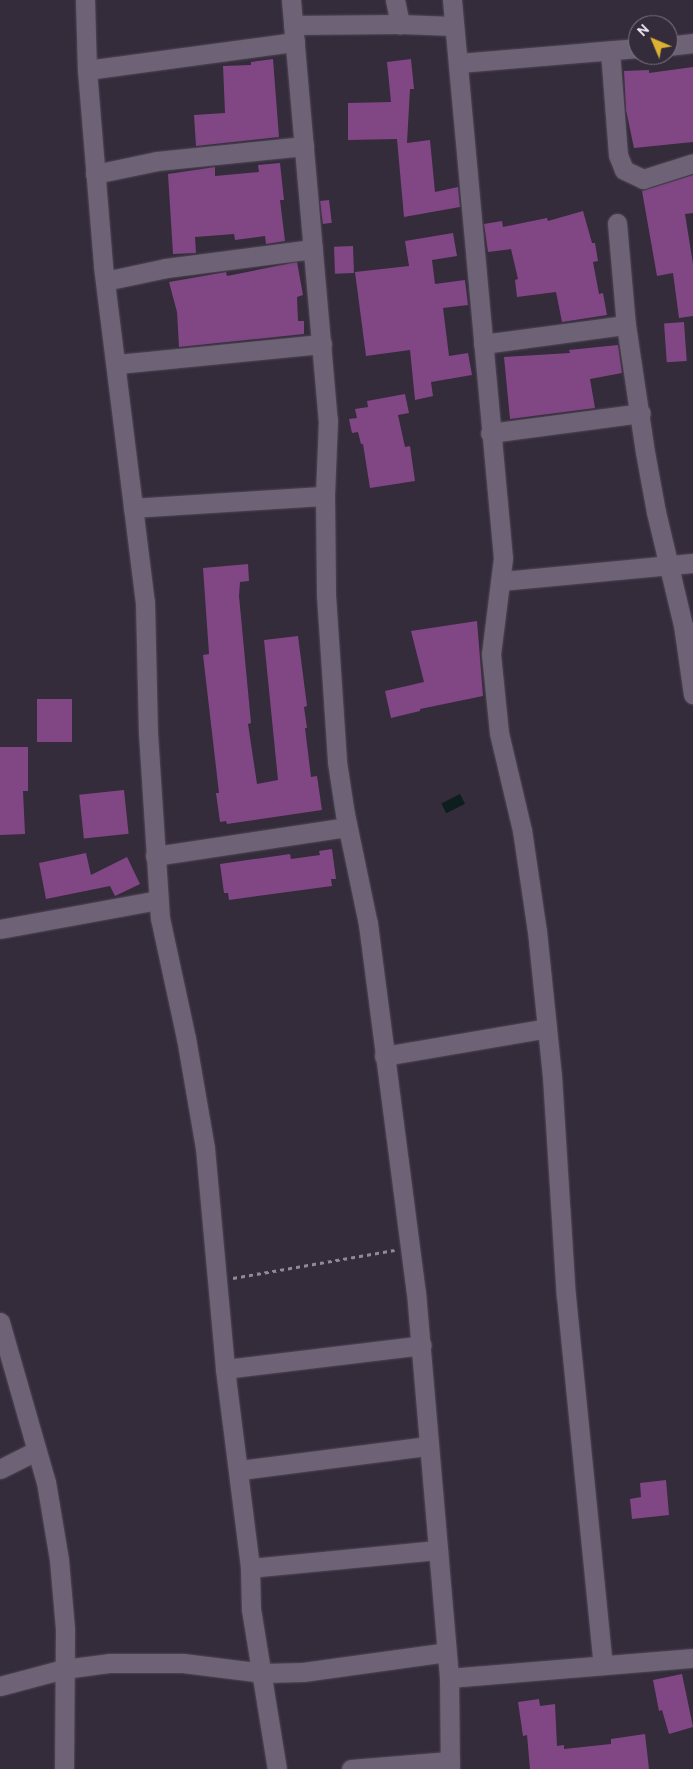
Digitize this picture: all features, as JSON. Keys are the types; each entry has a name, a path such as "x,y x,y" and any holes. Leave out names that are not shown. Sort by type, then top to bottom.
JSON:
{"street":[{"path":"85,0 87,70 105,281 118,364 119,402 145,602 158,900 205,1148 225,1368 240,1470 250,1568 251,1609 263,1673 277,1769"},
{"path":"291,0 328,420 325,496 329,658 337,762 347,827 368,924 384,1056 411,1247 422,1345 428,1446 449,1678 450,1765 351,1769"},
{"path":"395,0 400,24"},
{"path":"452,0 490,433 500,517 502,581 491,654 499,733 526,853 547,1028 566,1296 602,1664"},
{"path":"87,70 294,33 400,24 453,26"},
{"path":"678,45 693,43"},
{"path":"459,64 628,49"},
{"path":"610,51 618,155 624,170 643,179 693,163"},
{"path":"95,174 157,160 304,146"},
{"path":"617,223 626,325 647,460 667,565 690,649 693,694"},
{"path":"105,281 166,268 313,249"},
{"path":"483,344 626,325"},
{"path":"118,364 322,344"},
{"path":"490,433 641,413"},
{"path":"133,508 325,496"},
{"path":"502,581 693,563"},
{"path":"155,856 347,827"},
{"path":"0,929 158,900"},
{"path":"384,1056 547,1028"},
{"path":"0,1322 46,1482 59,1560 65,1629 64,1769"},
{"path":"225,1368 422,1345"},
{"path":"240,1470 428,1446"},
{"path":"0,1469 36,1450"},
{"path":"250,1568 438,1550"},
{"path":"0,1686 64,1669 129,1662 184,1664 263,1673 303,1672 446,1652"},
{"path":"449,1678 693,1658"}],"path":[{"path":"216,1280 411,1247"}],"shaded area":[{"path":"460,794 465,804 446,813 441,804"}],"building":[{"path":"273,59 279,137 196,146 194,115 225,113 223,66 251,65 251,62"},
{"path":"411,59 414,89 410,89 407,143 430,140 435,192 458,187 460,207 404,217 397,139 348,140 348,103 391,102 387,62"},
{"path":"693,67 693,142 634,148 626,110 624,71 649,70 649,73"},
{"path":"280,163 284,200 280,200 285,241 266,244 265,236 235,240 234,234 195,237 196,253 173,254 168,174 215,167 215,176 259,172 258,165"},
{"path":"693,175 693,213 685,214 693,264 693,316 679,318 673,273 657,276 642,191"},
{"path":"329,200 332,223 323,224 320,201"},
{"path":"583,211 592,243 595,243 598,261 593,262 599,294 603,293 607,315 562,322 556,292 517,297 515,280 518,279 511,249 488,252 484,224 502,221 503,227 547,218 548,221"},
{"path":"453,233 457,256 432,260 435,284 465,280 468,305 443,308 449,356 468,353 472,375 431,382 433,396 415,400 410,350 366,356 355,272 409,266 405,241"},
{"path":"353,246 354,273 335,274 334,247"},
{"path":"297,262 303,295 297,297 298,321 304,321 304,334 179,347 177,312 169,282 226,272 227,276"},
{"path":"684,322 687,361 667,362 664,323"},
{"path":"618,345 622,373 590,379 595,408 510,419 504,357 570,353 569,350"},
{"path":"405,394 409,413 398,415 405,447 410,446 415,481 370,488 363,444 361,444 358,432 352,433 349,419 357,418 355,409 368,407 367,401"},
{"path":"248,564 249,581 240,582 239,596 251,723 248,724 257,784 278,780 264,640 298,636 307,706 304,707 307,728 305,728 311,777 317,776 322,810 227,824 226,821 220,822 216,793 219,793 203,655 209,654 203,568"},
{"path":"477,621 483,696 420,709 420,711 391,718 385,691 424,682 411,631"},
{"path":"37,699 72,699 72,742 37,742"},
{"path":"0,747 28,747 28,791 23,791 25,834 0,835"},
{"path":"124,790 129,834 84,838 79,795"},
{"path":"332,849 336,879 331,879 332,886 229,900 228,893 224,893 220,864 290,854 291,859 320,855 319,851"},
{"path":"86,853 91,875 127,857 140,884 115,896 110,886 46,899 39,863"},
{"path":"666,1480 669,1515 632,1519 630,1499 641,1497 640,1483"},
{"path":"682,1674 693,1727 669,1734 662,1710 659,1711 653,1680"},
{"path":"539,1699 540,1706 555,1704 557,1746 564,1745 564,1749 611,1744 611,1739 645,1734 649,1769 530,1769 527,1735 523,1736 518,1702"}]}
